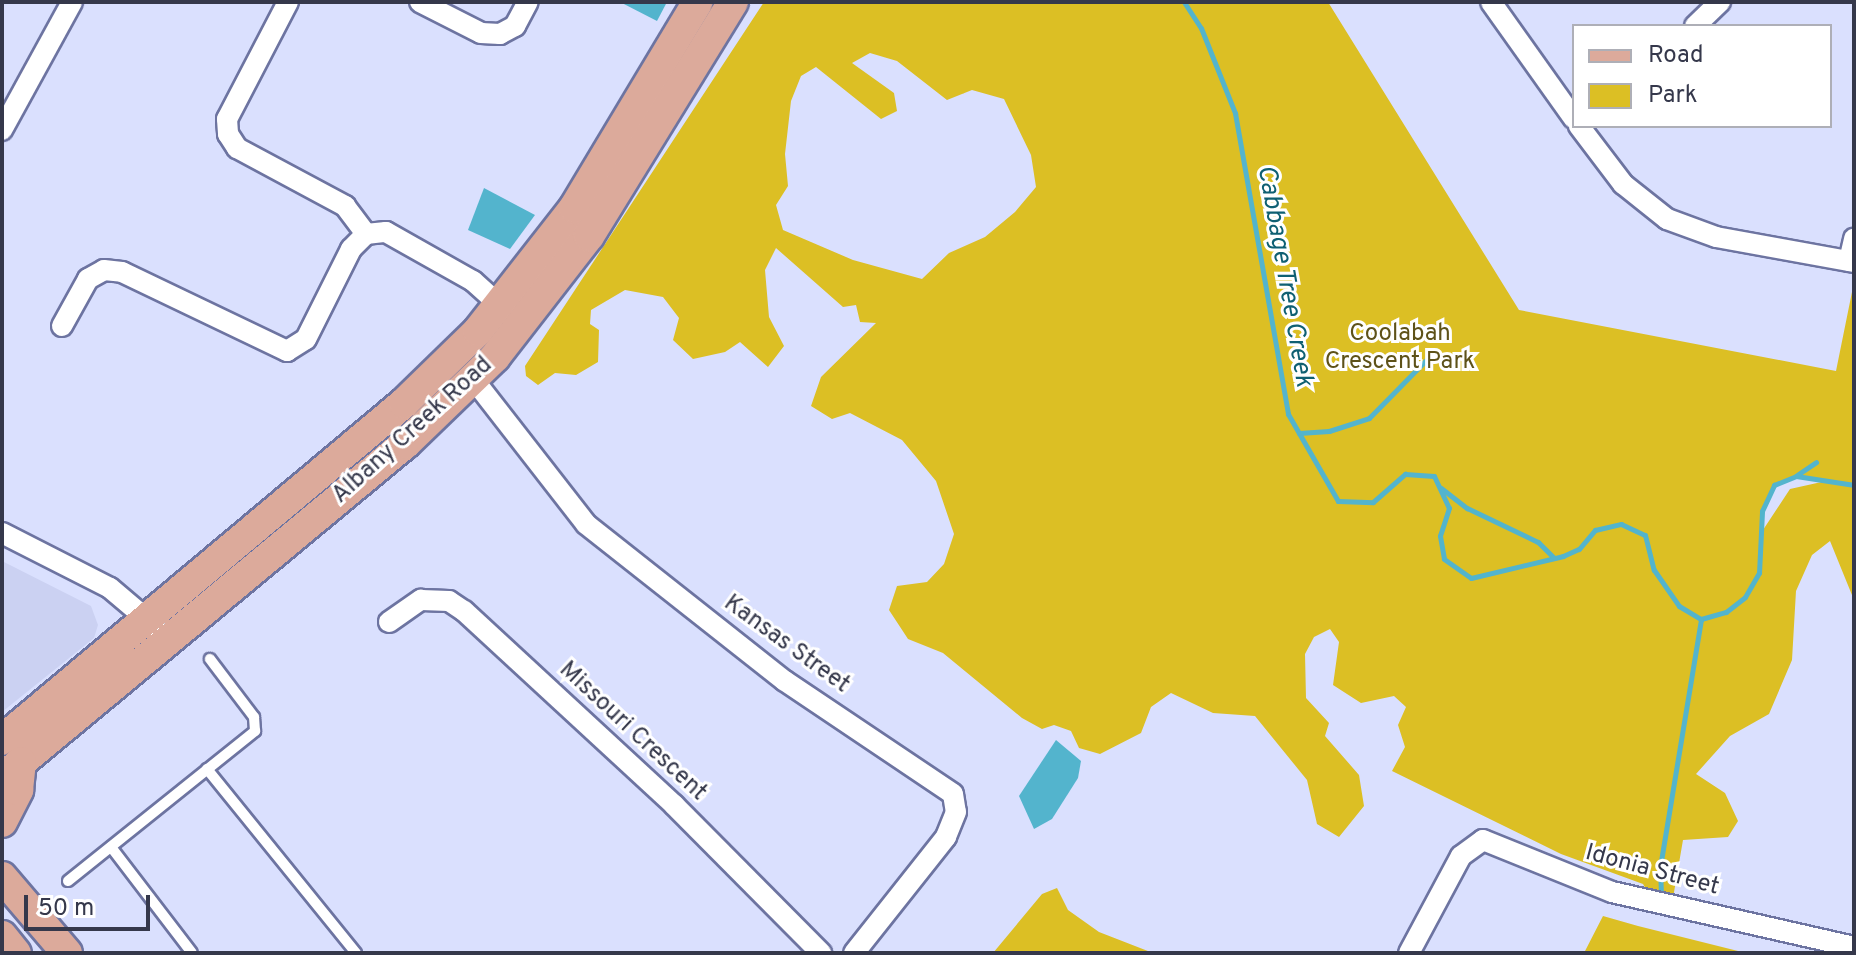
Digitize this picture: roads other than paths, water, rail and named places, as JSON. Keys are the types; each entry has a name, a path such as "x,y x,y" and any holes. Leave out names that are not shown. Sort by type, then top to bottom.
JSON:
{"main road":[{"name":"Albany Creek Road","path":"8,760 147,618 404,403 500,305 574,208 698,2"},
{"name":"Albany Creek Road","path":"8,760 169,641 474,380 589,236 733,2"},
{"path":"2,822 18,790 8,760"},
{"path":"2,877 67,953"},
{"path":"2,936 16,953"}],"street":[{"path":"2,130 72,2"},
{"path":"288,2 227,119 228,134 237,148 345,206 366,234"},
{"path":"420,2 481,33 500,34 515,26 528,2"},
{"path":"1491,2 1572,116"},
{"path":"1697,24 1720,2"},
{"path":"1581,128 1623,184 1667,219 1716,237 1852,262 1854,239"},
{"path":"62,326 88,279 104,270 122,272 287,351 306,339 351,249 366,234 386,232 473,281 500,305"},
{"name":"Kansas Street","path":"474,380 586,524 785,681 953,794 956,812 946,837 854,953"},
{"path":"2,533 110,588 147,618 169,641"},
{"name":"Missouri Crescent","path":"389,622 421,600 449,601 464,611 674,805 821,953"},
{"name":"Idonia Street","path":"1409,953 1461,856 1483,840 1612,892 1854,947"}],"lane":[{"path":"68,881 256,726 210,659"},
{"path":"207,769 356,953"},
{"path":"111,847 192,953"}],"water":[{"path":"620,2 667,2 657,21"},
{"path":"484,188 535,215 510,249 468,230"},
{"path":"1056,740 1081,761 1078,778 1052,819 1034,829 1019,796"}],"waterway":[{"name":"Cabbage Tree Creek","path":"1184,2 1201,28 1235,113 1288,414 1338,501 1373,502 1405,474 1434,476 1449,508 1440,536 1444,559 1471,578 1563,556 1579,549 1595,530 1621,524 1645,535 1654,570 1679,606 1701,619 1726,612 1745,597 1759,573 1762,511 1774,485 1796,476 1854,485"},
{"path":"1299,433 1329,431 1369,418 1436,350"},
{"path":"1797,475 1816,462"},
{"path":"1441,488 1467,508 1538,542 1553,557"},
{"path":"1661,895 1660,867 1701,619"}],"park label":[{"name":"Coolabah Crescent Park","path":"1400,349"}]}
